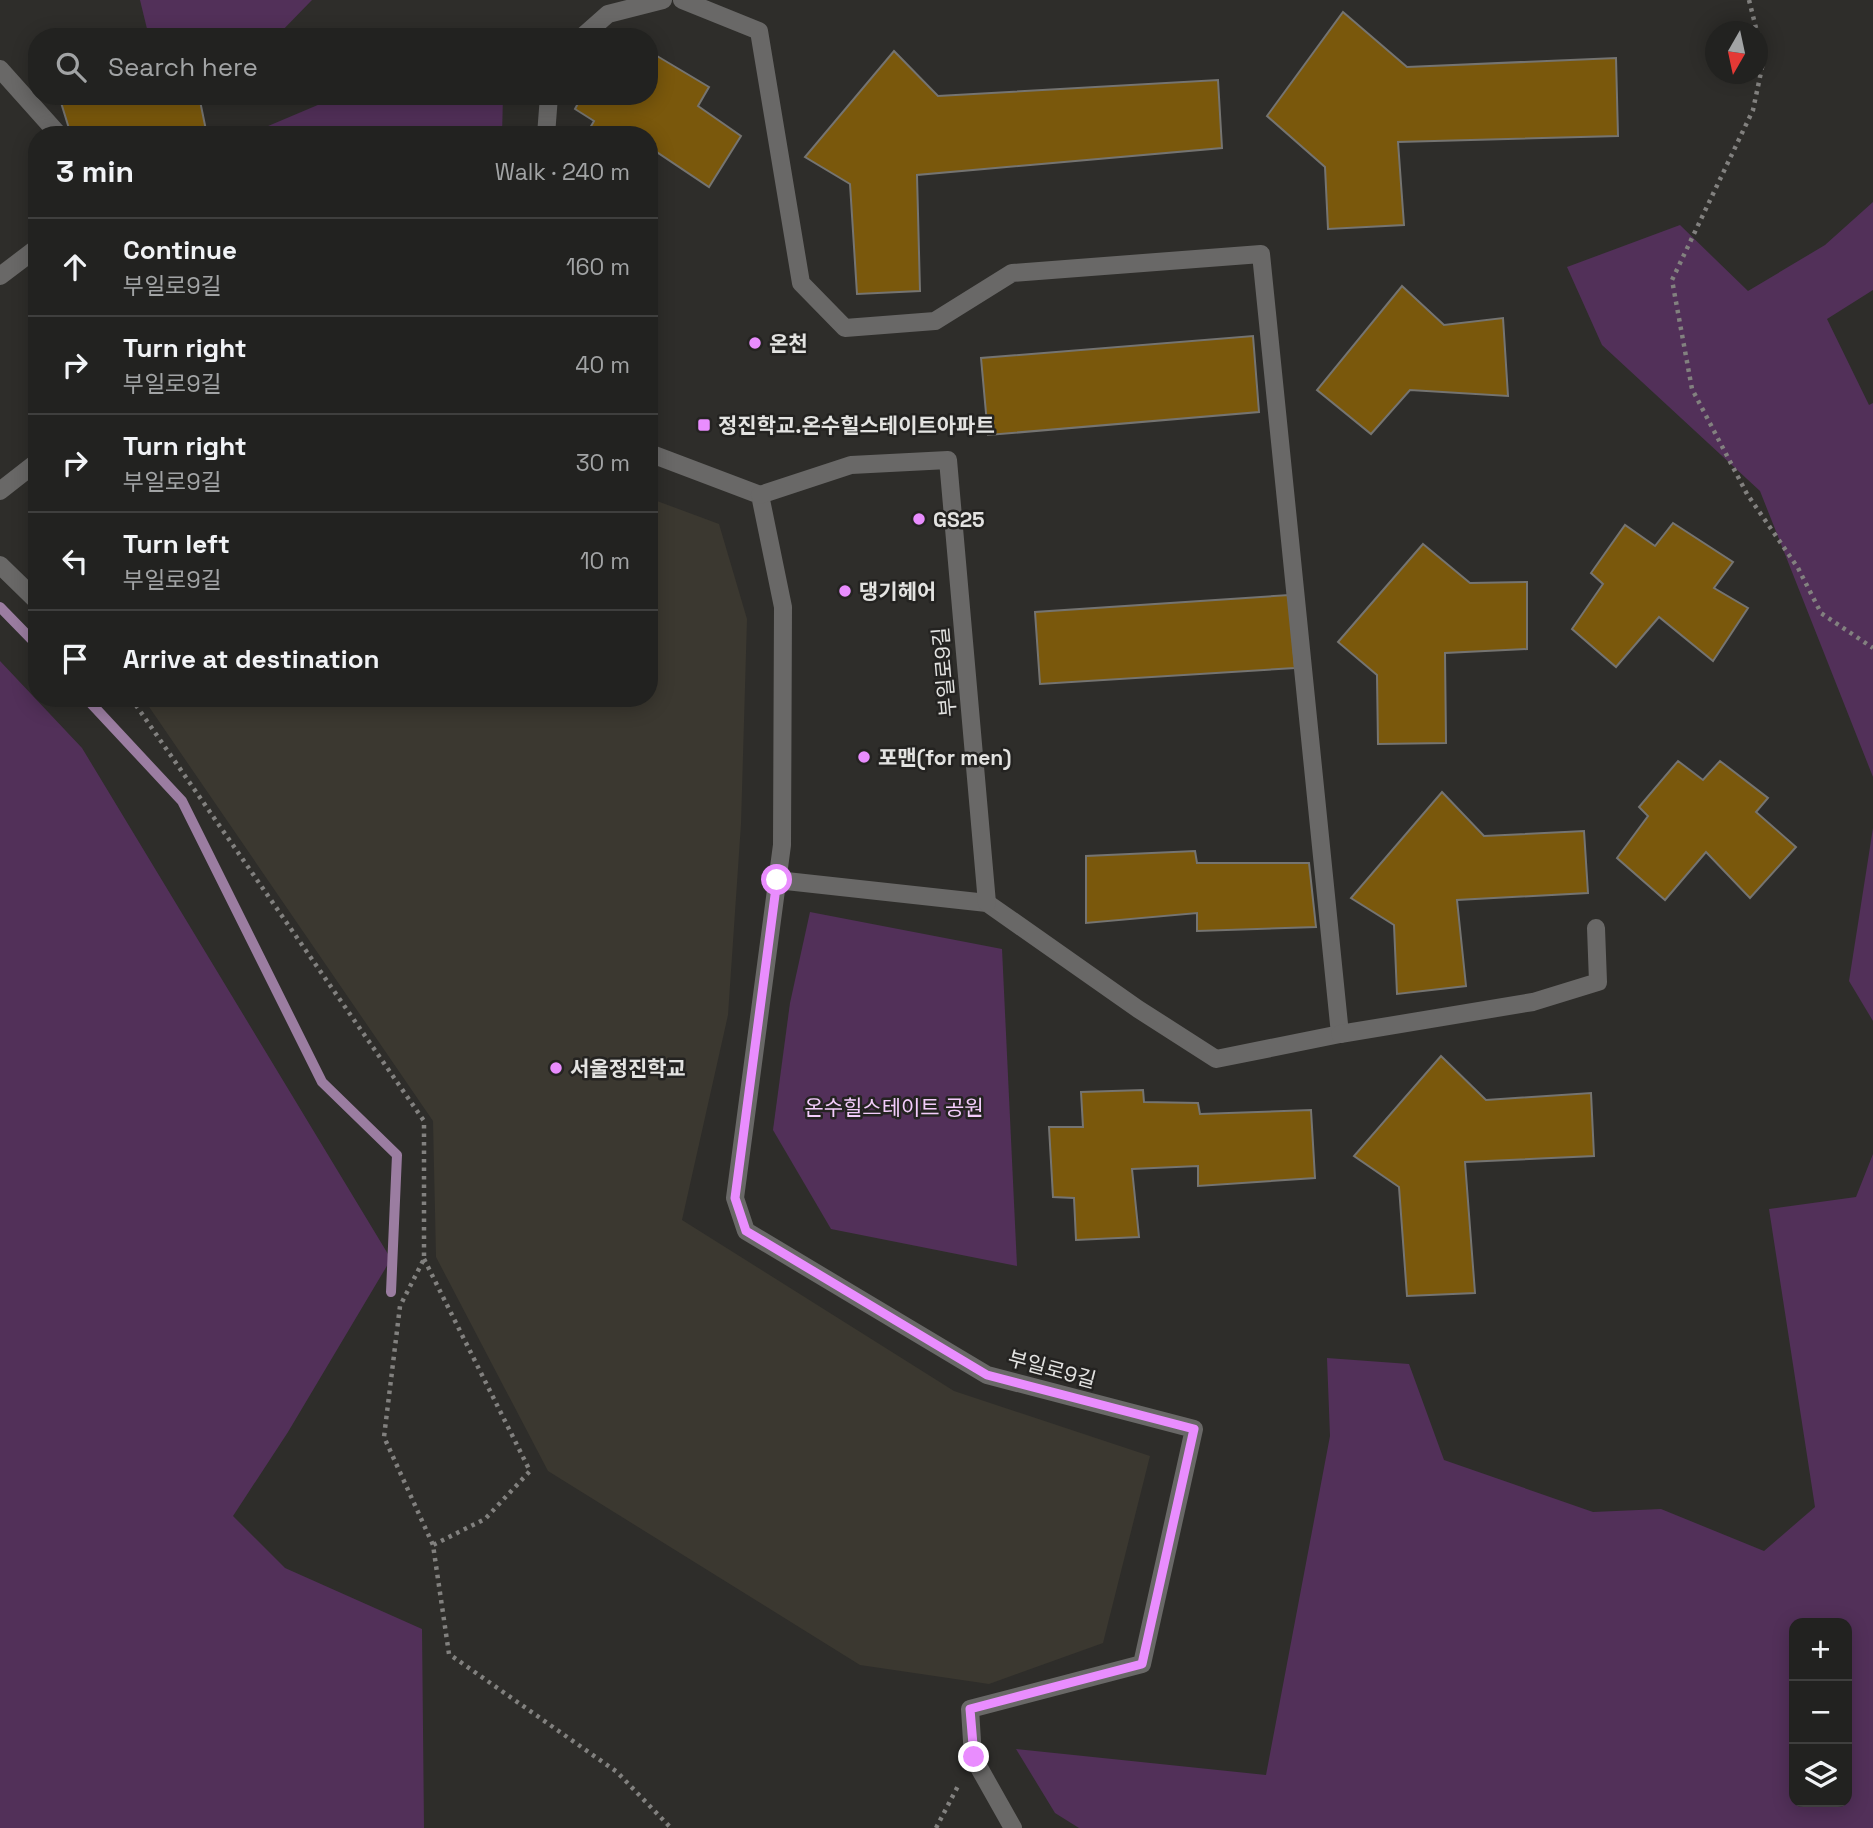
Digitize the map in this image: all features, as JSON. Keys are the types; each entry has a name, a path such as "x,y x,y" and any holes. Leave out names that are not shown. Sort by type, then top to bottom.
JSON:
{"street":[{"path":"592,28 608,14 663,0"},
{"path":"682,0 759,31 801,283 845,328 935,321 1012,273 1261,254 1340,1034"},
{"path":"0,69 28,100"},
{"path":"32,105 51,126"},
{"path":"547,126 548,105"},
{"path":"0,276 28,255"},
{"path":"658,456 760,495"},
{"name":"부일로9길","path":"987,903 948,460 851,465 760,495 783,607 782,845 735,1198 746,1231 987,1375 1194,1429 1142,1664 970,1709 974,1757 1013,1828"},
{"path":"0,491 28,469"},
{"path":"0,565 28,592"},
{"path":"777,880 987,903 1216,1059 1340,1034 1533,1002 1598,982 1596,928"}],"path":[{"path":"1749,0 1754,21"},
{"path":"1758,84 1753,110 1672,279 1692,389 1747,494 1798,568 1821,613 1873,648"},
{"path":"137,707 425,1121 424,1259 400,1306 384,1437 433,1545 449,1654 617,1772 671,1828"},
{"path":"424,1259 530,1471 485,1519 433,1545"},
{"path":"936,1828 974,1757"}],"shaded area":[{"name":"서울정진학교","path":"658,501 719,524 747,619 741,824 728,1015 682,1220 954,1391 1150,1456 1103,1643 989,1684 860,1665 548,1471 436,1257 433,1121 149,707 658,707"}],"green space":[{"path":"140,0 312,0 285,28 147,28"},
{"path":"318,105 503,105 502,126 268,126"},
{"path":"1873,202 1873,290 1827,319 1869,405 1873,403 1873,777 1760,491 1602,345 1567,267 1680,225 1748,291 1825,245"},
{"path":"0,661 28,691 28,707 43,707 82,748 391,1259 288,1432 233,1516 285,1568 422,1629 424,1828 0,1828"},
{"path":"1873,828 1873,1021 1849,981"},
{"name":"온수힐스테이트 공원","path":"810,912 1002,949 1017,1266 831,1229 773,1130 790,1003"},
{"path":"1873,1154 1873,1828 1079,1828 1055,1813 1016,1749 1266,1775 1330,1436 1327,1358 1409,1364 1444,1460 1593,1512 1661,1509 1764,1551 1815,1507 1769,1209 1856,1197"}],"building":[{"path":"1343,12 1407,67 1616,58 1618,136 1398,142 1404,225 1328,229 1325,167 1267,116"},
{"path":"894,51 938,96 1218,80 1222,148 917,175 920,291 857,294 850,184 805,157"},
{"path":"658,57 709,87 698,106 741,136 709,187 658,153 658,126 591,126 594,121 575,109 577,105 658,105"},
{"path":"62,105 201,105 205,126 68,126"},
{"path":"1402,286 1444,325 1503,318 1508,396 1410,390 1371,434 1317,390"},
{"path":"1253,336 1259,412 988,435 981,358"},
{"path":"1673,523 1733,562 1714,588 1748,608 1713,661 1659,617 1616,667 1572,629 1603,584 1591,573 1625,525 1655,546"},
{"path":"1423,544 1470,583 1527,582 1527,649 1445,653 1446,743 1378,744 1377,675 1338,642"},
{"path":"1289,595 1295,668 1040,684 1035,612"},
{"path":"1678,761 1703,780 1720,761 1768,798 1756,812 1796,847 1750,898 1706,852 1665,900 1617,858 1648,816 1639,807"},
{"path":"1442,792 1484,836 1584,831 1588,893 1457,900 1466,986 1397,994 1394,925 1351,898"},
{"path":"1195,851 1197,863 1309,863 1316,927 1197,931 1197,913 1086,923 1086,856"},
{"path":"1441,1056 1486,1100 1591,1093 1594,1156 1465,1162 1475,1293 1407,1296 1399,1187 1354,1156"},
{"path":"1143,1090 1144,1102 1198,1103 1200,1114 1311,1110 1315,1178 1198,1186 1198,1166 1132,1169 1139,1237 1076,1240 1074,1198 1053,1197 1049,1127 1083,1127 1081,1092"}],"waterway":[{"path":"0,607 28,636"},
{"path":"94,707 182,801 322,1082 397,1155 391,1292"}],"place":[{"name":"온천","path":"755,343"},
{"name":"정진학교.온수힐스테이트아파트","path":"704,425"},
{"name":"GS25","path":"919,519"},
{"name":"댕기헤어","path":"845,591"},
{"name":"포맨(for men)","path":"864,757"},
{"name":"서울정진학교","path":"556,1068"}],"route":[{"path":"777,880 735,1198 746,1231 987,1375 1194,1429 1142,1664 970,1709 974,1757"}]}
